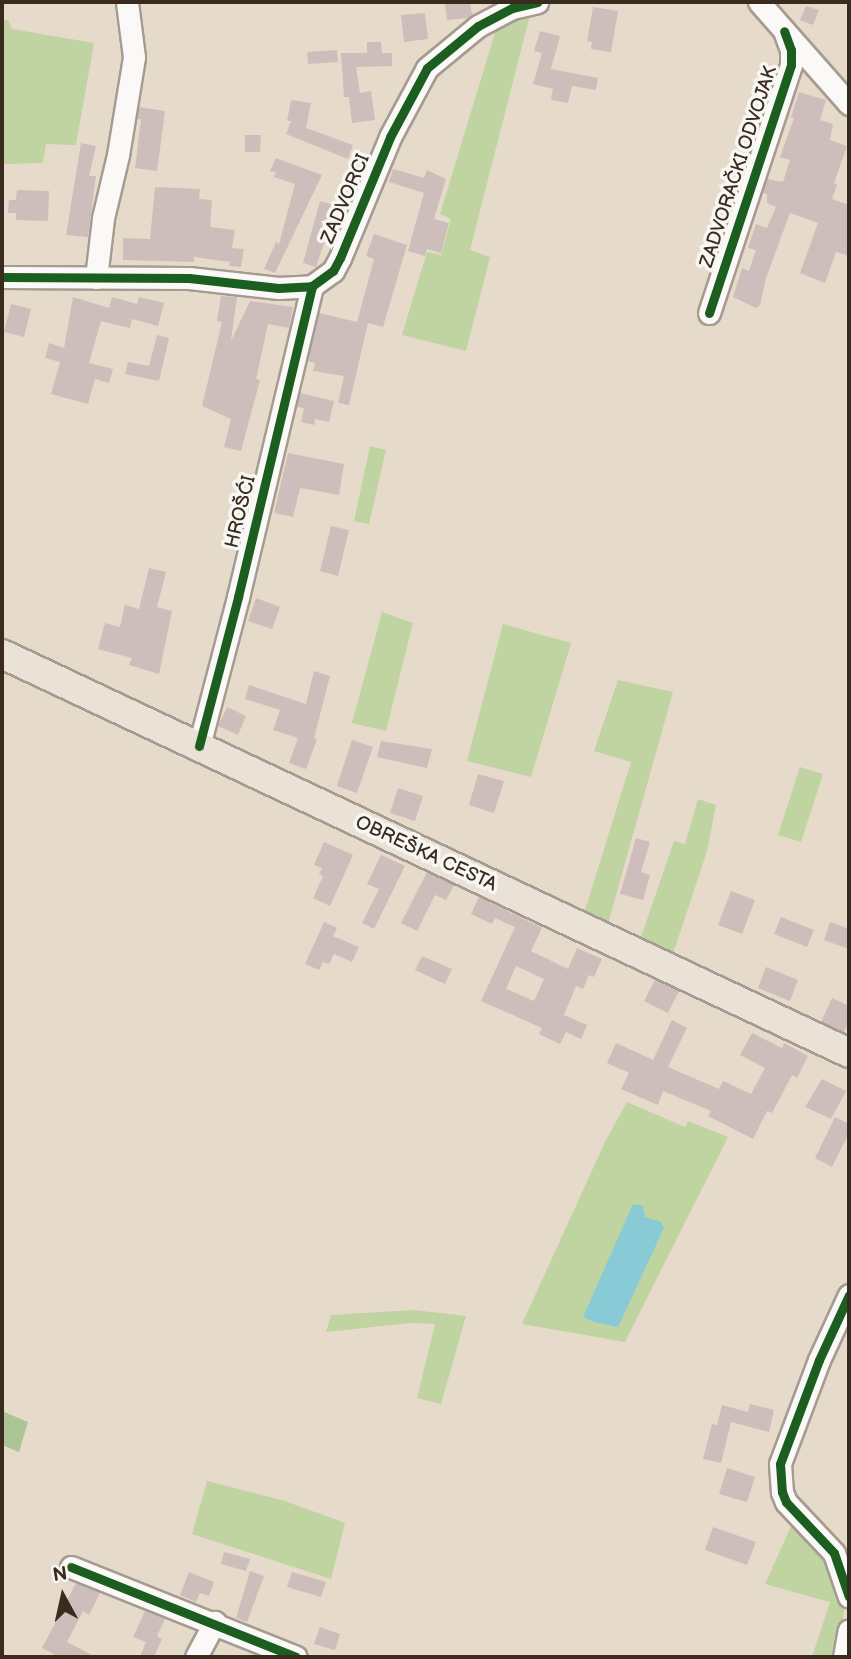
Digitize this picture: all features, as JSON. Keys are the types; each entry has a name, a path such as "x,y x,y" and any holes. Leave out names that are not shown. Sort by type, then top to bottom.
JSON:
{"main road":[{"name":"OBREŠKA CESTA","path":"2,654 849,1053"}],"street":[{"path":"96,278 103,218 118,155 134,57 127,2"},
{"name":"ZADVORCI","path":"312,286 332,271 340,258 390,137 427,68 478,26 512,8 537,2"},
{"path":"759,2 849,104"},
{"name":"ZADVORAČKI ODVOJAK","path":"709,313 791,65 791,50 784,31"},
{"path":"2,277 189,278 297,289 312,286"},
{"name":"HROŠĆI","path":"199,746 241,586 312,286"},
{"path":"849,1295 820,1360 780,1464 782,1492 786,1502 834,1553 849,1597"},
{"path":"71,1567 215,1622 296,1657"},
{"path":"196,1657 215,1622"},
{"path":"844,1657 849,1630"}],"green space":[{"path":"531,11 470,250 490,257 466,351 402,335 427,252 441,255 451,219 440,214 498,23"},
{"path":"8,20 12,29 94,43 76,145 46,144 43,163 2,164 2,21"},
{"path":"370,446 386,450 369,524 354,521"},
{"path":"382,612 413,623 386,731 352,723"},
{"path":"503,624 571,643 531,777 467,761"},
{"path":"618,680 673,692 607,927 583,917 631,762 594,751"},
{"path":"800,767 823,774 801,842 778,835"},
{"path":"698,799 716,805 707,851 673,954 640,940 674,841 685,844"},
{"path":"627,1102 685,1127 688,1121 728,1137 625,1342 522,1324 606,1140"},
{"path":"414,1310 466,1316 441,1404 417,1398 435,1324 411,1323 326,1332 331,1315"},
{"path":"2,1411 28,1422 19,1452 2,1445"},
{"path":"207,1481 285,1501 345,1523 331,1579 192,1534"},
{"path":"793,1522 821,1549 845,1601 841,1637 835,1657 812,1657 830,1602 765,1584"}],"water":[{"path":"633,1204 643,1206 645,1217 661,1222 664,1228 618,1327 594,1322 583,1317"}],"building":[{"path":"445,2 470,2 472,15 447,20"},
{"path":"806,6 819,10 813,25 800,20"},
{"path":"593,7 618,11 611,52 591,49 592,42 587,41"},
{"path":"425,13 428,39 404,42 401,15"},
{"path":"540,31 560,36 551,69 598,78 596,90 572,86 568,103 551,100 553,89 533,84 542,53 534,51"},
{"path":"367,42 381,42 382,53 392,53 392,66 356,67 360,93 371,91 375,120 352,123 349,97 344,97 341,53 367,53"},
{"path":"337,50 338,62 308,64 307,52"},
{"path":"799,92 826,100 820,120 833,124 830,140 847,146 834,183 837,185 832,199 849,205 849,256 836,252 825,283 800,273 818,223 790,213 766,278 760,305 756,308 733,297 742,268 749,271 756,250 748,248 756,224 767,228 776,207 767,203 767,194 763,193 767,179 783,182 790,160 780,157 794,118 791,117"},
{"path":"291,100 311,103 306,128 353,145 348,159 286,134 291,121 287,121"},
{"path":"139,107 165,111 157,171 135,168 141,119 137,119"},
{"path":"245,135 261,135 260,152 245,152"},
{"path":"81,143 96,146 89,176 96,176 88,237 66,235"},
{"path":"276,158 322,175 275,273 264,269 276,242 279,244 295,184 274,177 276,172 270,171"},
{"path":"393,169 424,178 427,170 446,179 434,219 449,223 441,253 427,249 425,256 408,251 424,193 389,182"},
{"path":"155,187 200,189 199,199 212,200 210,227 235,230 232,248 244,249 241,267 229,266 230,262 194,257 194,262 123,260 123,238 150,239"},
{"path":"17,190 49,191 48,221 16,220 16,213 8,213 9,200 16,200"},
{"path":"320,201 345,208 336,233 330,231 327,243 324,243 316,267 303,263"},
{"path":"374,234 407,245 383,327 368,323 349,405 338,403 344,376 313,371 315,363 308,361 319,313 357,322 374,259 366,256"},
{"path":"221,296 237,297 231,341 250,301 293,307 289,328 268,324 256,379 260,380 241,451 224,447 231,419 202,406 222,322 217,321"},
{"path":"73,297 109,308 112,297 137,304 139,297 164,303 158,326 132,319 130,328 101,321 89,363 113,369 109,383 95,379 88,404 51,394 60,362 45,358 49,343 64,348"},
{"path":"11,304 31,309 24,337 4,332"},
{"path":"157,335 169,338 159,381 125,374 128,362 149,366"},
{"path":"300,393 334,401 329,422 315,419 314,425 301,422 304,408 297,407"},
{"path":"288,453 344,464 339,495 300,488 293,517 274,513"},
{"path":"331,526 349,530 338,576 320,571"},
{"path":"149,568 166,572 157,607 172,611 159,674 129,665 132,658 98,649 105,623 120,627 125,605 139,609"},
{"path":"256,598 280,607 272,629 248,621"},
{"path":"314,671 330,676 314,738 317,739 306,769 289,763 298,738 273,730 280,710 245,699 249,685 306,704"},
{"path":"227,707 246,716 238,735 218,726"},
{"path":"352,740 373,747 357,793 337,786"},
{"path":"381,741 432,749 427,768 377,757"},
{"path":"478,774 504,781 494,813 469,805"},
{"path":"398,788 423,796 415,821 390,813"},
{"path":"636,838 650,842 641,872 650,875 643,900 620,894"},
{"path":"324,842 353,855 330,906 313,898 323,876 319,874 322,868 314,865"},
{"path":"381,855 405,866 374,929 362,923 379,889 367,884"},
{"path":"427,872 454,885 446,900 435,895 417,931 401,923"},
{"path":"731,891 755,900 742,934 718,925"},
{"path":"479,897 542,928 531,951 568,969 577,948 602,959 594,977 589,975 583,989 576,986 564,1015 587,1025 581,1039 566,1032 560,1044 539,1034 542,1028 481,1001 515,927 495,918 492,924 471,914","holes":["516,966 544,979 534,1001 506,989"]},
{"path":"781,917 814,930 807,947 774,934"},
{"path":"324,922 337,928 333,936 359,947 352,962 334,954 329,964 323,962 319,970 305,964"},
{"path":"830,922 849,929 849,949 824,940"},
{"path":"422,956 452,969 445,984 415,970"},
{"path":"766,967 798,980 790,1001 758,988"},
{"path":"655,980 679,991 668,1013 644,1001"},
{"path":"832,998 849,1006 849,1021 844,1032 821,1022"},
{"path":"672,1020 687,1028 668,1067 719,1089 723,1081 751,1094 765,1068 740,1055 752,1033 782,1048 784,1043 808,1056 797,1078 792,1075 772,1113 767,1111 753,1139 708,1116 711,1111 663,1091 658,1105 621,1089 629,1073 607,1063 616,1043 653,1060"},
{"path":"822,1079 846,1091 831,1119 805,1107"},
{"path":"835,1117 849,1124 849,1133 832,1167 815,1158"},
{"path":"750,1404 774,1410 769,1432 731,1422 721,1463 703,1459 712,1424 717,1425 722,1405 748,1412"},
{"path":"727,1468 755,1477 747,1502 719,1494"},
{"path":"713,1527 756,1542 747,1565 705,1550"},
{"path":"224,1552 250,1559 246,1571 221,1564"},
{"path":"250,1571 264,1576 247,1622 236,1618"},
{"path":"189,1572 214,1582 209,1596 200,1593 196,1602 180,1595"},
{"path":"292,1572 326,1582 321,1597 287,1587"},
{"path":"76,1583 100,1593 89,1615 83,1611 67,1642 96,1657 59,1657 42,1648"},
{"path":"145,1611 165,1619 157,1636 162,1639 154,1657 140,1657 146,1642 133,1637"},
{"path":"320,1627 340,1634 335,1650 314,1644"}],"cycle path":[{"path":"2,277 189,278 278,288 312,286 333,271 340,258 390,137 427,68 478,26 512,8 537,2"},
{"path":"709,313 791,65 791,50 784,31"},
{"path":"199,746 238,597 312,286"},
{"path":"849,1295 819,1360 780,1464 782,1492 786,1502 834,1553 849,1597"},
{"path":"71,1567 296,1657"}]}
